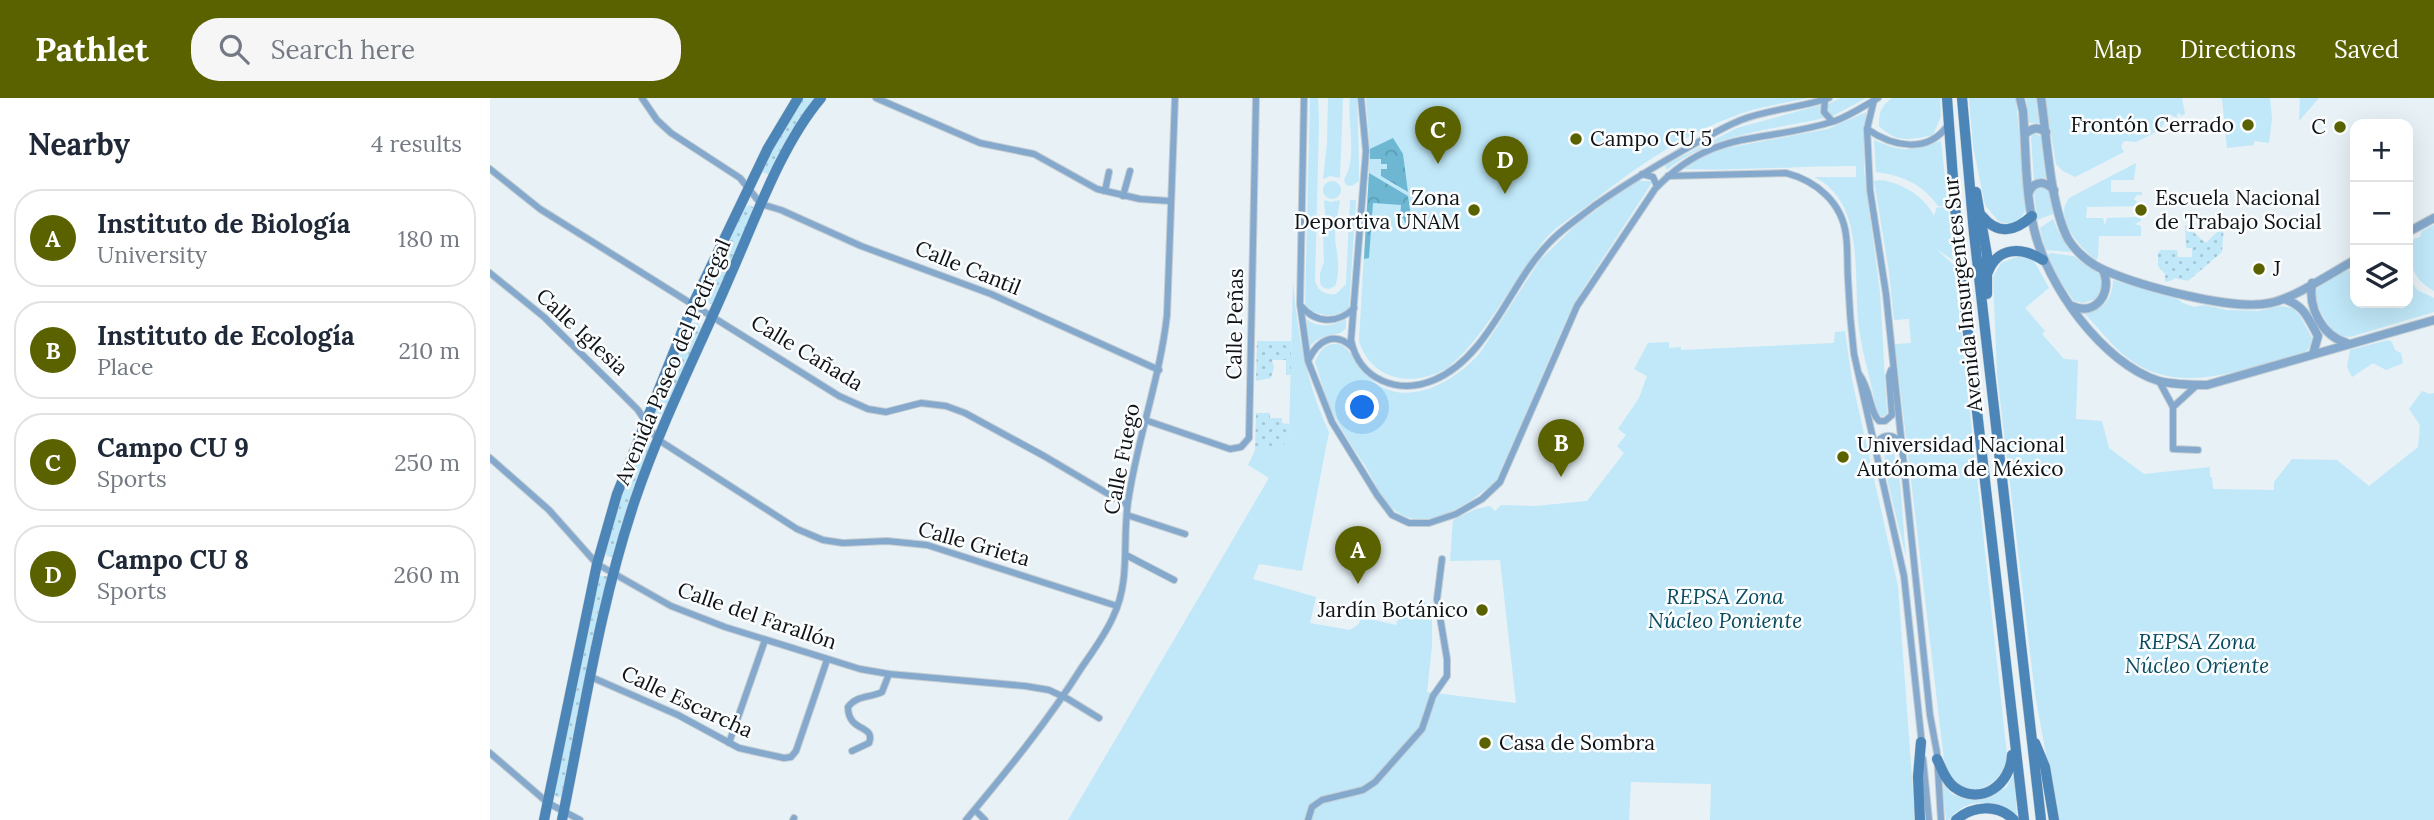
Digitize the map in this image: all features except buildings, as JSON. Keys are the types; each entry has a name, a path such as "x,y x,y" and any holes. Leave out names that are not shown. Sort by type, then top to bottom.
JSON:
{"main road":[{"name":"Avenida Paseo del Pedregal","path":"544,820 597,564 617,494 692,304 774,138 798,98"},
{"name":"Avenida Paseo del Pedregal","path":"563,816 613,575 657,439 761,204 793,141 821,98"},
{"name":"Avenida Insurgentes Sur","path":"1947,98 1958,246 2024,820"},
{"name":"Avenida Insurgentes Sur","path":"1962,98 1972,212 2041,820"},
{"path":"1968,156 1981,214 1988,272 1985,323"},
{"path":"1981,214 1993,226 2008,230 2022,226 2032,216"},
{"path":"1988,272 1998,257 2013,250 2024,250 2043,260"},
{"path":"1937,759 1945,777 1957,789 1978,794 1990,791 2003,783 2010,771 2013,723"},
{"path":"2032,738 2045,767 2054,820"},
{"path":"1920,820 1918,777 1921,743"},
{"path":"1956,820 1968,811 1983,808 2002,811 2014,820"}],"street":[{"path":"642,98 657,120 671,133 740,177 761,204"},
{"path":"876,98 980,143 1034,154 1082,182 1105,191 1123,196 1170,201"},
{"name":"Calle Fuego","path":"967,820 1063,696 1093,651 1117,606 1125,575 1127,505 1159,370 1167,315 1175,98"},
{"name":"Calle Peñas","path":"1145,420 1230,449 1241,447 1249,438 1256,98"},
{"path":"1304,98 1300,304 1308,361 1332,422 1387,510 1403,521 1423,524 1466,510 1500,482 1577,306 1657,186 1692,157 1718,145 1832,121 1854,113 1876,99"},
{"path":"1353,349 1366,151 1361,98"},
{"path":"2020,98 2032,216 2043,260 2069,304 2112,354 2134,370 2159,381 2197,385 2224,381 2434,320"},
{"path":"2041,98 2058,214 2070,242 2085,258 2103,270 2221,303 2253,306 2284,299 2350,263"},
{"path":"1308,361 1318,344 1325,340 1340,339 1353,349 1367,372 1382,382 1395,385 1422,384 1457,368 1475,349 1549,242 1640,174 1740,120 1827,99 1824,112 1832,121"},
{"path":"1876,99 1867,129 1870,190 1886,294 1930,715 1937,759 1941,820"},
{"path":"1867,129 1897,144 1917,145 1942,134 1949,124"},
{"path":"2025,134 2031,128 2046,132"},
{"path":"1665,160 1662,168 1668,176"},
{"name":"Calle Cañada","path":"490,169 540,209 854,404 886,412 921,403 946,406 1044,456 1127,505"},
{"path":"1123,196 1130,171"},
{"path":"1105,191 1109,172"},
{"path":"1668,176 1776,172 1795,175 1817,187 1835,205 1843,221 1847,238 1850,319 1858,372 1903,576 1929,820"},
{"path":"1640,174 1653,177 1657,186"},
{"path":"2029,192 2035,184 2040,183 2049,185 2054,190"},
{"name":"Calle Cantil","path":"761,204 861,246 990,294 1159,370"},
{"path":"2413,229 2434,218"},
{"path":"2069,304 2086,309 2105,296 2107,286 2103,270"},
{"name":"Calle Iglesia","path":"490,273 544,317 638,410 645,421"},
{"path":"2312,284 2312,306 2330,336 2347,344"},
{"path":"2284,299 2304,309 2318,335 2313,354"},
{"path":"1300,304 1310,315 1324,320 1341,318 1354,308"},
{"path":"1858,372 1868,386 1875,418 1885,421 1892,415 1889,376 1892,365"},
{"path":"2159,381 2173,407 2173,449 2197,450"},
{"path":"2173,407 2197,385"},
{"name":"Calle Grieta","path":"645,421 657,439 797,529 823,540 843,544 887,541 927,545 1117,606"},
{"path":"1875,450 1878,441 1886,436 1896,438 1901,447"},
{"name":"Calle del Farallón","path":"490,458 549,510 597,564 671,606 827,660 889,674 1049,690 1099,718"},
{"path":"1127,514 1185,534"},
{"path":"1126,555 1174,580"},
{"path":"1308,820 1312,807 1322,800 1363,790 1376,782 1422,729 1433,696 1447,677 1447,659 1437,592 1442,559"},
{"path":"729,743 765,640"},
{"name":"Calle Escarcha","path":"591,677 678,715 729,743 776,757 791,757 796,751 827,660"},
{"path":"852,751 869,743 872,736 853,723 848,707 861,697 875,696 882,692 889,674"},
{"path":"490,753 563,816 580,820"},
{"path":"975,810 985,820"}],"green space":[{"path":"802,98 817,98 771,176 761,171"},
{"path":"1310,98 1318,98 1319,121 1315,281 1318,288 1326,293 1336,294 1346,284 1350,200 1356,200 1349,308 1332,315 1321,314 1305,307"},
{"path":"1328,98 1343,98 1340,178 1330,176 1323,179 1327,143"},
{"path":"1350,98 1357,98 1359,150 1359,181 1352,186 1346,185 1344,180 1351,151"},
{"name":"Zona Deportiva UNAM","path":"1366,98 1809,98 1759,108 1729,118 1686,138 1645,163 1546,238 1483,329 1457,359 1432,375 1406,379 1394,377 1373,365 1359,341 1370,151"},
{"path":"1841,98 1866,98 1831,117 1826,105"},
{"path":"1892,98 1940,98 1941,116 1933,135 1897,138 1879,126 1880,113"},
{"path":"1969,98 2016,100 2026,207 2016,221 1999,222 1985,205 1973,146"},
{"path":"2026,98 2036,98 2039,123 2029,123"},
{"path":"2045,98 2182,98 2185,114 2177,114 2177,118 2169,114 2160,130 2136,142 2124,141 2121,146 2124,152 2075,177 2056,164"},
{"name":"Frontón Cerrado","path":"2222,98 2270,98 2272,118 2269,143 2254,141 2254,145 2227,148"},
{"path":"2300,98 2319,98 2299,121"},
{"path":"1821,105 1824,118 1722,141 1702,148 1667,170 1665,165 1737,128"},
{"path":"1866,112 1864,170 1880,292 1887,414 1882,417 1876,409 1860,335 1850,225 1843,206 1831,189 1814,177 1856,177 1856,166 1682,169 1716,150 1828,129"},
{"path":"2034,133 2042,137 2047,178 2034,180 2031,138"},
{"path":"1393,138 1403,154 1408,192 1381,176 1381,169 1387,169 1387,164 1381,164 1381,159 1370,159 1370,149"},
{"path":"1874,140 1900,149 1922,147 1941,141 1948,206 1938,206 1926,192 1911,182 1876,172"},
{"path":"2136,163 2134,180 2111,180 2111,192 2142,192 2142,195 2137,195 2134,199 2142,206 2087,207 2086,218 2103,218 2105,225 2107,218 2141,217 2141,221 2134,224 2141,226 2141,236 2099,236 2096,260 2071,232 2064,215 2065,206 2069,198"},
{"path":"1369,173 1408,196 1412,223 1405,223 1403,218 1400,218 1401,205 1373,203 1369,258 1364,259"},
{"path":"1328,181 1336,181 1341,190 1339,197 1328,199 1323,194 1323,186"},
{"path":"1635,181 1653,181 1567,318 1496,481 1461,507 1432,518 1405,516 1392,508 1332,410 1315,362 1319,353 1328,345 1342,345 1369,378 1388,390 1417,392 1445,381 1480,353 1540,260 1576,225"},
{"path":"1874,181 1898,184 1912,192 1925,202 1934,216 1937,207 1948,208 1953,260 1936,249 1954,265 2007,755 2000,775 1993,782 1975,789 1957,785 1948,775 1944,760 1895,344 1911,343 1909,319 1894,320"},
{"path":"2041,186 2047,188 2051,194 2053,214 2037,220 2034,192"},
{"path":"1324,200 1340,200 1335,235 1338,276 1335,286 1328,289 1322,287 1320,282 1324,262 1323,231 1326,224"},
{"path":"749,205 754,211 714,302 704,302 705,293 743,210"},
{"path":"2053,219 2071,252 2045,250 2040,228"},
{"path":"2185,225 2206,243 2224,225 2222,252 2188,281 2174,278 2165,282 2165,274 2158,266 2158,253 2161,250 2177,250 2178,257 2192,257 2192,248 2186,248"},
{"path":"2434,225 2434,291 2422,282 2413,267 2413,239 2420,237 2422,231"},
{"path":"2051,253 2073,256 2101,275 2103,283 2096,299 2083,303 2074,301 2057,276 2047,255"},
{"name":"REPSA Zona Núcleo Oriente","path":"2019,256 2034,261 2049,288 2025,308 2045,331 2042,334 2064,359 2078,360 2076,419 2102,421 2109,448 2144,474 2210,467 2213,489 2274,490 2274,482 2292,459 2337,460 2369,486 2418,447 2420,425 2409,409 2422,391 2434,393 2434,820 2058,820 2035,694 1997,374 1993,277 2001,263"},
{"path":"2350,269 2350,308 2413,308 2413,283 2417,290 2434,298 2434,312 2350,337 2337,335 2321,312 2316,295 2319,287"},
{"path":"2113,280 2176,298 2194,307 2204,305 2227,310 2259,311 2280,306 2293,308 2312,338 2309,348 2305,352 2214,376 2168,376 2146,369 2125,356 2084,313 2097,310 2106,302"},
{"name":"REPSA Zona Núcleo Poniente","path":"1293,281 1304,358 1329,432 1302,571 1259,564 1253,579 1316,597 1310,623 1350,630 1359,624 1361,617 1396,625 1401,611 1419,601 1432,604 1432,646 1427,692 1516,703 1500,560 1450,561 1453,520 1476,509 1490,506 1495,511 1501,505 1535,506 1587,501 1624,453 1617,446 1626,435 1618,429 1639,398 1647,376 1634,369 1648,343 1669,342 1669,348 1681,347 1681,350 1834,343 1835,332 1845,331 1852,380 1898,586 1915,820 1710,820 1711,784 1631,782 1629,820 1068,820 1269,478 1248,465 1255,450 1279,450 1289,438"},
{"path":"1306,319 1326,325 1346,319 1346,328 1339,333 1320,338 1310,346"},
{"path":"698,322 701,329 663,413 658,417 653,412 688,331 692,324"},
{"path":"2388,340 2392,342 2395,350 2401,353 2403,363 2386,370 2373,363 2352,377 2347,367 2350,350"},
{"path":"1257,341 1291,341 1291,375 1286,375 1286,360 1272,360 1274,367 1271,378 1256,381"},
{"path":"1256,413 1270,413 1270,418 1282,418 1282,423 1289,424 1289,438 1279,450 1255,450"},
{"path":"647,439 651,443 615,552 612,557 607,556 605,552 620,499 640,444"},
{"path":"1887,440 1892,443 1900,483 1906,557 1888,483 1883,445"},
{"path":"599,576 607,576 608,585 563,793 561,797 557,797 553,794"},
{"path":"2014,774 2017,815 1981,803 1965,806 1946,820 1942,783 1952,794 1966,799 1985,797 2006,788"}],"place":[{"name":"Frontón Cerrado","path":"2248,125"},
{"name":"C","path":"2340,127"},
{"name":"Campo CU 5","path":"1576,139"},
{"name":"Campo CU 9","path":"1438,164"},
{"name":"Campo CU 8","path":"1505,194"},
{"name":"Zona Deportiva UNAM","path":"1474,210"},
{"name":"Escuela Nacional de Trabajo Social","path":"2141,210"},
{"name":"J","path":"2259,269"},
{"name":"Universidad Nacional Autónoma de México","path":"1843,457"},
{"name":"Instituto de Ecología","path":"1561,477"},
{"name":"Instituto de Biología","path":"1358,584"},
{"name":"Jardín Botánico","path":"1482,610"},
{"name":"Casa de Sombra","path":"1485,743"}]}
